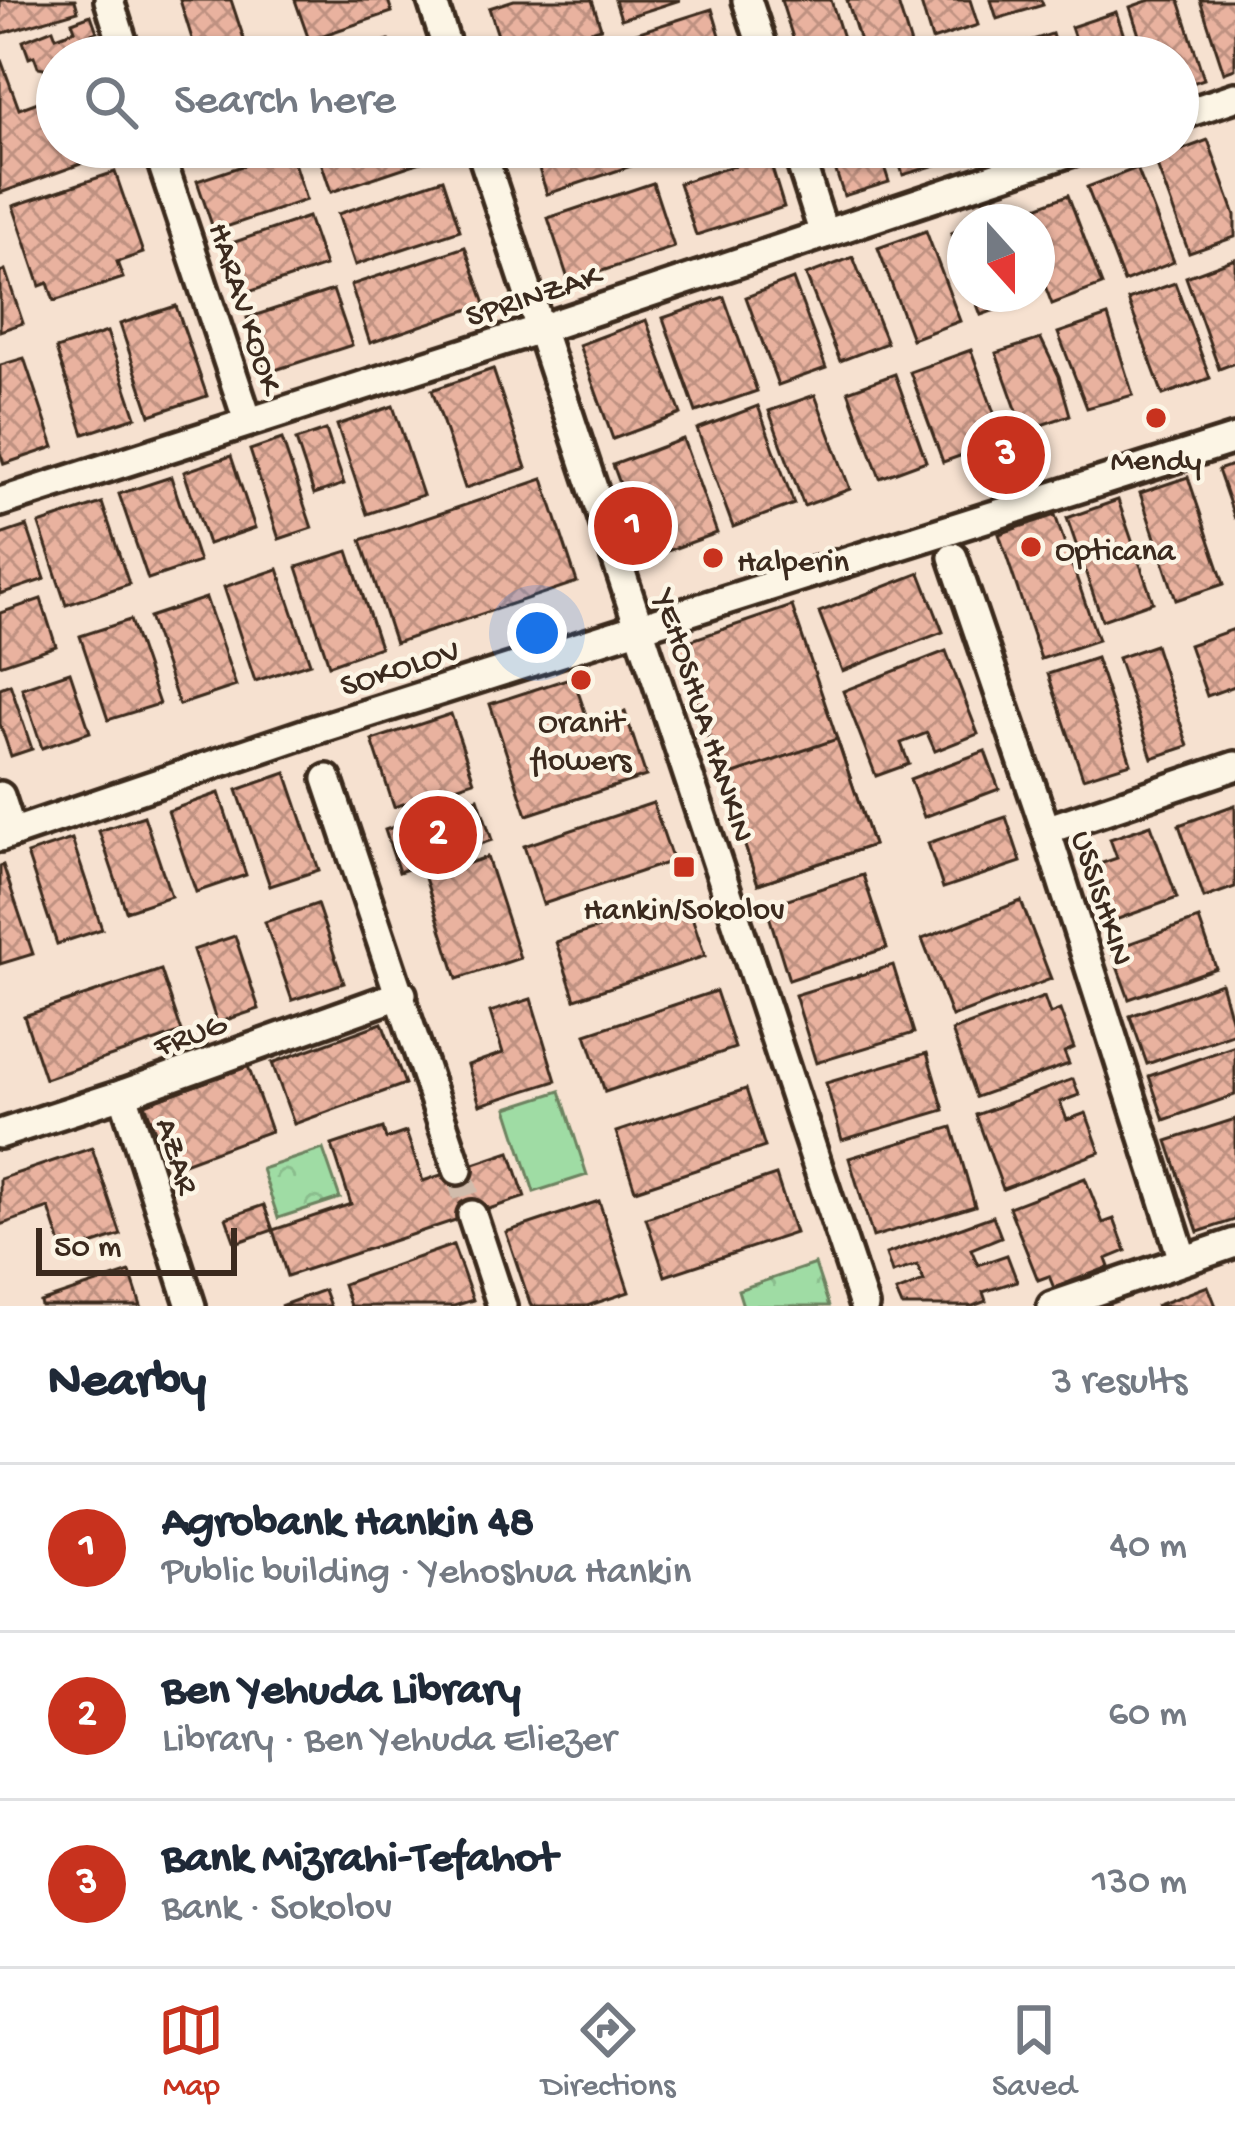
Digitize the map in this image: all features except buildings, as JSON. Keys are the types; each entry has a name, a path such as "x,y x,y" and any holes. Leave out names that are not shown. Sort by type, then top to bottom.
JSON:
{"street":[{"path":"109,0 121,36"},
{"path":"432,0 443,36"},
{"path":"747,0 759,36"},
{"path":"1199,109 1235,97"},
{"name":"HARAV KOOK","path":"164,168 248,422"},
{"name":"YEHOSHUA HANKIN","path":"487,168 864,1306"},
{"path":"803,168 824,235"},
{"name":"SPRINZAK","path":"0,502 1023,168"},
{"name":"SOKOLOV","path":"6,835 312,731 1235,439"},
{"name":"USSISHKIN","path":"952,557 1046,830 1183,1260"},
{"path":"1046,830 1235,766"},
{"path":"327,778 458,1169"},
{"path":"0,796 6,835"},
{"name":"FRUG","path":"0,1134 402,994"},
{"name":"AZAR","path":"123,1094 191,1306"},
{"path":"472,1215 502,1306"},
{"path":"1052,1306 1235,1243"}],"green space":[{"path":"560,1091 587,1175 534,1192 507,1108"},
{"path":"323,1149 340,1198 278,1218 262,1169"},
{"path":"815,1264 829,1306 743,1306 738,1290"}],"tunnel":[{"path":"458,1170 472,1215"}],"place":[{"name":"Mendy","path":"1156,418"},
{"name":"Bank Mizrahi-Tefahot","path":"1006,455"},
{"name":"Agrobank Hankin 48","path":"633,526"},
{"name":"Opticana","path":"1031,547"},
{"name":"Halperin","path":"713,558"},
{"name":"Oranit flowers","path":"581,680"},
{"name":"Ben Yehuda Library","path":"438,835"},
{"name":"Hankin/Sokolov","path":"684,867"}]}
